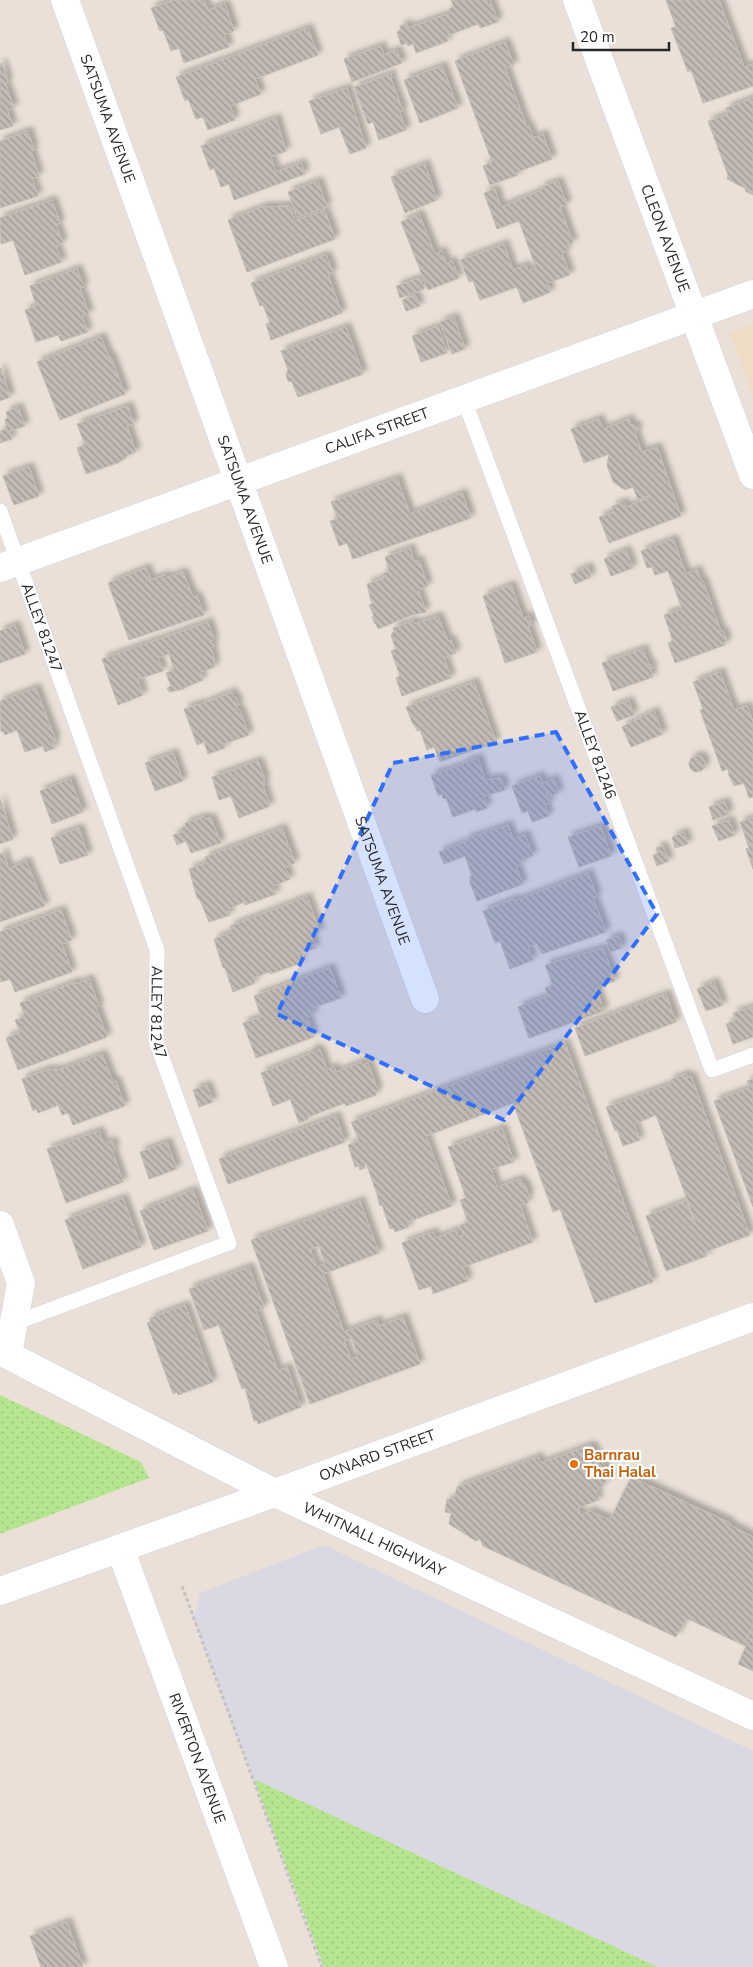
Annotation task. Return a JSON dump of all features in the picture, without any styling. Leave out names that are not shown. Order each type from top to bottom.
[{"type":"street","name":"SATSUMA AVENUE","points":[[65,0],[425,999]]},
{"type":"street","name":"CLEON AVENUE","points":[[577,0],[753,475]]},
{"type":"street","name":"CALIFA STREET","points":[[9,565],[753,294]]},
{"type":"street","points":[[0,1225],[21,1284],[4,1353]]},
{"type":"street","name":"OXNARD STREET","points":[[0,1590],[276,1493],[753,1317]]},
{"type":"street","name":"WHITNALL HIGHWAY","points":[[4,1353],[276,1493],[753,1716]]},
{"type":"street","name":"RIVERTON AVENUE","points":[[120,1548],[274,1967]]},
{"type":"lane","name":"ALLEY 81246","points":[[464,399],[712,1070],[753,1055]]},
{"type":"lane","points":[[0,511],[9,565]]},
{"type":"lane","name":"ALLEY 81247","points":[[9,565],[157,950],[156,1041],[229,1243],[12,1324]]},
{"type":"path","points":[[182,1586],[322,1967]]},
{"type":"highlighted area","points":[[556,732],[657,914],[504,1120],[277,1014],[393,763]]},
{"type":"shaded area","points":[[753,324],[753,396],[730,333]]},
{"type":"shaded area","points":[[324,1545],[753,1751],[753,1967],[658,1967],[254,1779],[194,1618],[200,1593]]},
{"type":"green space","points":[[0,1395],[141,1462],[149,1478],[0,1534]]},
{"type":"green space","points":[[254,1779],[658,1967],[324,1967]]},
{"type":"building","points":[[174,0],[204,0],[208,10],[225,4],[234,31],[224,35],[229,47],[184,63],[179,48],[171,51],[163,30],[160,31],[151,8]]},
{"type":"building","points":[[451,0],[490,0],[498,22],[480,28],[478,24],[446,36],[448,41],[416,53],[413,44],[408,46],[407,43],[401,45],[397,32],[401,30],[400,26],[407,24],[408,28],[451,13],[449,9],[454,7]]},
{"type":"building","points":[[666,0],[719,0],[744,67],[753,64],[753,86],[703,103],[691,70],[688,72],[671,28],[676,27]]},
{"type":"building","points":[[308,28],[318,55],[255,79],[261,94],[230,106],[235,120],[208,130],[203,117],[196,119],[188,99],[185,101],[176,77]]},
{"type":"building","points":[[505,42],[514,65],[505,68],[527,127],[529,126],[533,138],[543,134],[552,159],[517,172],[518,175],[490,185],[483,166],[492,162],[455,61]]},
{"type":"building","points":[[381,46],[384,55],[397,50],[402,63],[352,82],[344,59]]},
{"type":"building","points":[[2,63],[8,82],[5,83],[14,108],[7,110],[13,126],[0,130],[0,64]]},
{"type":"building","points":[[442,66],[458,108],[420,123],[404,80]]},
{"type":"building","points":[[391,74],[391,79],[403,111],[400,112],[406,130],[379,140],[373,122],[368,124],[354,87]]},
{"type":"building","points":[[347,88],[366,148],[350,154],[339,127],[321,134],[309,101]]},
{"type":"building","points":[[753,98],[753,195],[727,179],[728,175],[708,121],[728,114],[726,108]]},
{"type":"building","points":[[276,118],[286,151],[271,157],[276,172],[301,163],[305,174],[234,200],[229,184],[221,187],[214,168],[210,170],[201,146]]},
{"type":"building","points":[[28,131],[34,150],[31,151],[39,176],[32,179],[38,196],[0,208],[0,141]]},
{"type":"building","points":[[425,164],[437,200],[405,213],[391,177]]},
{"type":"building","points":[[318,181],[327,207],[297,217],[288,192]]},
{"type":"building","points":[[558,181],[567,205],[560,207],[573,243],[565,246],[567,251],[562,253],[570,275],[547,283],[551,292],[523,303],[517,287],[480,300],[473,281],[469,282],[460,260],[504,244],[513,270],[526,265],[528,271],[536,268],[519,221],[497,229],[484,193],[495,189],[501,207],[542,190],[541,187]]},
{"type":"building","points":[[52,200],[60,223],[56,225],[63,243],[56,246],[62,262],[25,275],[13,240],[1,244],[0,218]]},
{"type":"building","points":[[290,206],[295,220],[325,211],[335,239],[247,272],[228,220],[263,207]]},
{"type":"building","points":[[419,214],[435,254],[442,251],[446,264],[452,261],[459,278],[428,290],[401,222]]},
{"type":"building","points":[[326,255],[333,273],[328,275],[342,313],[271,340],[266,324],[270,323],[263,305],[260,306],[251,283]]},
{"type":"building","points":[[77,269],[84,287],[80,288],[89,314],[82,316],[88,332],[61,341],[58,335],[36,342],[25,310],[36,306],[30,286]]},
{"type":"building","points":[[420,278],[424,289],[400,298],[396,286]]},
{"type":"building","points":[[415,295],[420,306],[406,311],[402,300]]},
{"type":"building","points":[[454,317],[465,349],[452,354],[440,322]]},
{"type":"building","points":[[438,326],[447,353],[421,362],[412,336]]},
{"type":"building","points":[[346,327],[363,374],[298,397],[292,382],[288,381],[286,375],[288,370],[281,351]]},
{"type":"building","points":[[101,337],[125,394],[60,420],[37,362]]},
{"type":"building","points":[[0,369],[10,397],[0,401]]},
{"type":"building","points":[[128,406],[134,424],[127,426],[136,452],[126,456],[120,462],[86,474],[77,448],[85,445],[77,424]]},
{"type":"building","points":[[18,407],[25,426],[9,431],[12,439],[0,443],[0,431],[7,429],[5,419],[8,418],[6,412]]},
{"type":"building","points":[[599,419],[603,429],[629,419],[631,425],[636,426],[638,429],[635,434],[642,452],[657,447],[681,516],[609,543],[599,517],[614,512],[612,506],[624,502],[626,507],[649,498],[648,496],[638,500],[633,487],[625,490],[613,482],[607,465],[609,454],[584,463],[571,429]]},
{"type":"building","points":[[29,467],[39,496],[14,505],[3,476]]},
{"type":"building","points":[[397,478],[410,514],[462,493],[471,518],[353,559],[347,543],[339,546],[330,521],[338,519],[331,502]]},
{"type":"building","points":[[673,539],[686,574],[697,570],[701,581],[703,581],[721,632],[723,631],[727,641],[724,642],[725,645],[675,663],[668,643],[673,641],[664,615],[682,609],[668,571],[655,575],[652,567],[647,568],[641,551]]},
{"type":"building","points":[[410,548],[414,562],[419,560],[428,586],[418,590],[426,612],[412,615],[378,629],[369,605],[373,603],[367,584],[384,578],[382,574],[389,571],[385,557]]},
{"type":"building","points":[[626,550],[633,568],[611,576],[604,559]]},
{"type":"building","points":[[588,567],[591,577],[575,584],[571,574]]},
{"type":"building","points":[[146,568],[151,580],[165,575],[166,578],[183,572],[193,597],[197,596],[204,615],[129,640],[108,583]]},
{"type":"building","points":[[511,585],[523,618],[529,616],[532,625],[528,626],[537,652],[505,663],[483,596]]},
{"type":"building","points":[[438,616],[448,641],[451,640],[456,653],[444,658],[451,678],[402,696],[396,678],[400,676],[391,651],[398,648],[395,647],[391,635],[394,631],[393,628],[413,621],[415,624]]},
{"type":"building","points":[[208,622],[214,640],[211,641],[214,647],[211,648],[215,667],[200,672],[203,680],[184,689],[169,692],[167,688],[171,686],[166,673],[174,670],[169,654],[158,658],[163,671],[138,679],[143,695],[118,705],[102,659]]},
{"type":"building","points":[[15,625],[25,654],[0,663],[0,631]]},
{"type":"building","points":[[643,649],[649,665],[653,668],[650,669],[653,677],[613,691],[602,663]]},
{"type":"building","points":[[720,672],[734,710],[747,706],[753,722],[753,797],[749,798],[744,783],[734,786],[728,769],[722,771],[700,710],[703,709],[693,682]]},
{"type":"building","points":[[474,682],[496,742],[440,762],[434,747],[427,750],[420,730],[417,731],[413,725],[406,707]]},
{"type":"building","points":[[36,688],[56,741],[52,742],[55,748],[45,752],[43,746],[25,752],[17,730],[5,735],[3,731],[1,732],[0,701]]},
{"type":"building","points":[[232,692],[234,698],[236,697],[239,705],[236,706],[240,710],[249,735],[224,744],[225,748],[208,754],[204,742],[197,745],[184,709]]},
{"type":"building","points":[[629,701],[634,715],[617,721],[611,707]]},
{"type":"building","points":[[654,711],[663,734],[631,747],[622,727]]},
{"type":"building","points":[[173,753],[183,781],[155,791],[145,763]]},
{"type":"building","points":[[697,756],[705,764],[697,772],[689,764]]},
{"type":"building","points":[[478,758],[485,780],[501,778],[505,790],[484,796],[487,808],[476,812],[475,809],[453,817],[446,798],[443,799],[442,794],[438,796],[431,775]]},
{"type":"building","points":[[258,761],[265,779],[263,780],[265,785],[263,786],[270,806],[239,818],[231,796],[219,800],[212,777]]},
{"type":"building","points":[[540,776],[550,803],[545,805],[549,816],[532,822],[528,811],[522,813],[512,786]]},
{"type":"building","points":[[70,779],[83,812],[52,824],[40,791]]},
{"type":"building","points":[[554,779],[559,793],[548,797],[543,783]]},
{"type":"building","points":[[0,799],[13,839],[0,844]]},
{"type":"building","points":[[725,802],[729,814],[713,820],[709,807]]},
{"type":"building","points":[[204,817],[205,819],[211,818],[221,843],[191,853],[186,841],[177,845],[173,835],[183,832],[181,828],[186,827],[185,823]]},
{"type":"building","points":[[753,818],[753,869],[746,849],[749,848],[740,822]]},
{"type":"building","points":[[729,820],[735,835],[719,841],[712,826]]},
{"type":"building","points":[[508,825],[513,839],[525,835],[533,856],[521,860],[523,864],[516,866],[523,884],[477,901],[470,882],[470,877],[472,876],[465,856],[444,864],[439,852],[467,841],[466,839]]},
{"type":"building","points":[[601,826],[611,856],[579,867],[568,837]]},
{"type":"building","points":[[79,828],[88,855],[60,864],[51,838]]},
{"type":"building","points":[[282,828],[295,863],[285,867],[290,879],[273,886],[276,894],[245,905],[244,902],[228,909],[230,915],[209,922],[200,900],[197,898],[189,869],[207,863],[205,857]]},
{"type":"building","points":[[684,832],[688,844],[675,848],[672,837]]},
{"type":"building","points":[[663,846],[669,861],[657,866],[653,855],[658,853],[656,848]]},
{"type":"building","points":[[3,853],[9,869],[26,861],[45,906],[0,922],[0,854]]},
{"type":"building","points":[[588,873],[597,897],[593,898],[606,932],[542,954],[537,946],[538,943],[528,947],[533,960],[510,969],[500,941],[495,943],[483,911]]},
{"type":"building","points":[[307,897],[320,932],[311,935],[316,948],[298,954],[301,963],[253,978],[255,983],[233,992],[214,939],[232,932],[230,926]]},
{"type":"building","points":[[61,910],[72,940],[62,944],[72,972],[15,992],[10,979],[1,982],[0,979],[0,932]]},
{"type":"building","points":[[619,936],[622,948],[610,952],[606,940]]},
{"type":"building","points":[[603,948],[615,981],[596,988],[604,1011],[529,1038],[518,1007],[548,996],[545,988],[553,985],[545,965]]},
{"type":"building","points":[[330,968],[341,998],[312,1008],[314,1014],[307,1017],[314,1037],[256,1058],[243,1023],[261,1017],[254,996]]},
{"type":"building","points":[[89,979],[99,1006],[96,1007],[107,1037],[18,1070],[6,1038],[20,1032],[15,1020],[25,1017],[20,1003],[75,982],[76,984]]},
{"type":"building","points":[[714,982],[723,1005],[706,1011],[697,989]]},
{"type":"building","points":[[666,994],[676,1022],[585,1056],[575,1028]]},
{"type":"building","points":[[753,1007],[753,1037],[733,1044],[726,1024],[736,1020],[733,1013]]},
{"type":"building","points":[[565,1043],[653,1282],[595,1303],[560,1209],[553,1212],[513,1103],[426,1136],[452,1206],[407,1222],[409,1227],[395,1232],[393,1228],[390,1229],[382,1205],[380,1206],[366,1163],[364,1164],[365,1168],[360,1170],[359,1166],[355,1167],[348,1145],[359,1141],[351,1122]]},
{"type":"building","points":[[315,1048],[316,1051],[320,1050],[327,1070],[334,1067],[336,1072],[361,1062],[363,1065],[368,1063],[378,1091],[375,1092],[376,1095],[346,1106],[345,1103],[308,1117],[308,1119],[299,1123],[290,1099],[273,1106],[261,1073],[311,1053],[310,1050]]},
{"type":"building","points":[[102,1054],[113,1082],[116,1081],[125,1106],[73,1125],[68,1113],[62,1115],[58,1105],[38,1113],[36,1109],[33,1111],[22,1079],[49,1069],[49,1071],[56,1069],[56,1071]]},
{"type":"building","points":[[686,1074],[687,1078],[691,1076],[750,1235],[705,1252],[707,1256],[666,1271],[646,1216],[686,1201],[693,1221],[695,1221],[656,1115],[634,1124],[640,1140],[623,1146],[606,1107],[671,1084],[670,1080]]},
{"type":"building","points":[[753,1079],[753,1207],[714,1101],[750,1088],[747,1081]]},
{"type":"building","points":[[207,1085],[213,1102],[199,1107],[193,1090]]},
{"type":"building","points":[[336,1116],[345,1142],[228,1184],[219,1159]]},
{"type":"building","points":[[502,1128],[514,1162],[491,1169],[497,1187],[520,1179],[525,1185],[529,1195],[527,1198],[528,1203],[520,1205],[533,1242],[463,1267],[468,1281],[433,1294],[431,1286],[419,1290],[402,1243],[433,1232],[436,1238],[456,1230],[458,1237],[464,1235],[460,1225],[468,1222],[460,1200],[466,1198],[448,1147]]},
{"type":"building","points":[[99,1131],[104,1144],[112,1141],[115,1149],[112,1150],[123,1182],[66,1203],[47,1149]]},
{"type":"building","points":[[167,1142],[177,1169],[149,1179],[140,1152]]},
{"type":"building","points":[[193,1190],[208,1231],[154,1250],[140,1211]]},
{"type":"building","points":[[123,1198],[141,1247],[83,1269],[65,1220]]},
{"type":"building","points":[[360,1201],[379,1253],[323,1274],[344,1332],[377,1320],[379,1326],[403,1317],[420,1364],[310,1404],[251,1240]],"holes":[[[319,1246],[325,1264],[317,1267],[310,1249]],[[352,1338],[358,1356],[351,1359],[344,1341]]]},
{"type":"building","points":[[249,1267],[264,1308],[256,1311],[278,1371],[287,1367],[301,1407],[258,1424],[257,1420],[254,1421],[245,1388],[242,1389],[219,1325],[204,1330],[189,1289]]},
{"type":"building","points":[[185,1305],[213,1382],[178,1395],[177,1392],[173,1394],[147,1323],[151,1321],[150,1318]]},
{"type":"building","points":[[591,1445],[611,1476],[596,1492],[599,1500],[578,1508],[581,1515],[590,1511],[610,1520],[631,1477],[730,1523],[730,1525],[753,1537],[753,1626],[743,1645],[686,1618],[676,1637],[483,1546],[480,1539],[476,1541],[449,1524],[451,1513],[445,1512],[447,1499],[454,1500],[457,1487],[538,1457],[541,1463]]},
{"type":"building","points":[[753,1626],[753,1671],[738,1664],[746,1646],[743,1645]]},
{"type":"building","points":[[67,1922],[83,1967],[41,1967],[30,1936]]},
{"type":"place","name":"Barnrau Thai Halal","points":[[574,1464]]}]
